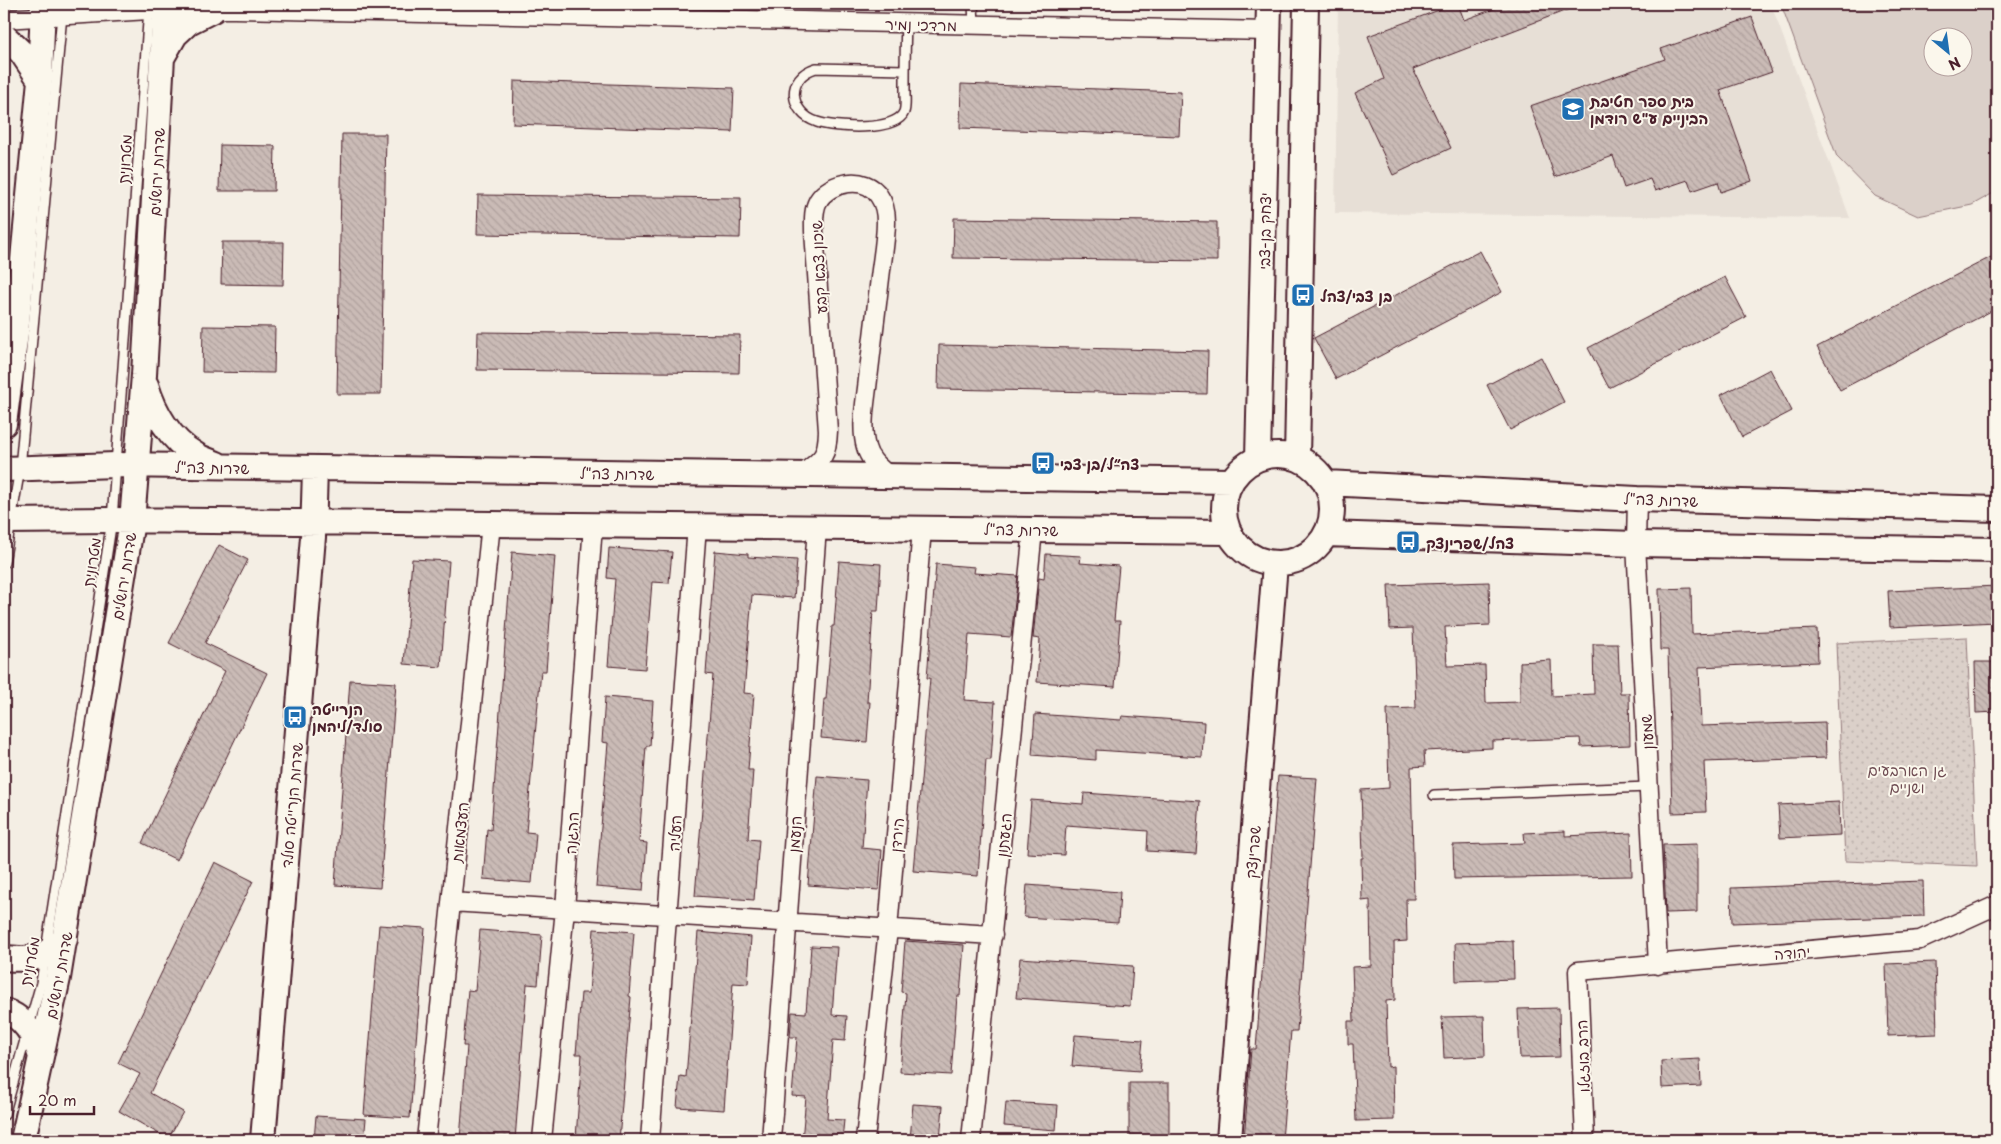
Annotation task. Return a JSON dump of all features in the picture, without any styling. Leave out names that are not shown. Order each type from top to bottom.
[{"type":"street","name":"יצחק בן-צבי","points":[[1258,458],[1269,4]]},
{"type":"street","points":[[1297,458],[1306,4]]},
{"type":"street","name":"מרדכי נמיר","points":[[4,19],[53,10],[157,7],[490,10],[906,24],[1268,30]]},
{"type":"street","name":"שדרות ירושלים","points":[[23,1140],[42,1057],[65,939],[122,520],[126,465],[144,375],[162,58],[157,7]]},
{"type":"street","points":[[162,58],[174,35],[190,22],[226,8]]},
{"type":"street","points":[[4,424],[16,333],[40,80],[53,10]]},
{"type":"street","points":[[4,36],[22,53],[40,80]]},
{"type":"street","name":"שיכון צבא קבע","points":[[801,475],[822,458],[827,448],[828,439],[816,257],[815,210],[818,201],[832,188],[842,184],[854,183],[864,185],[875,191],[885,210],[884,238],[864,435],[866,448],[871,458],[889,476]]},
{"type":"street","points":[[4,356],[16,333]]},
{"type":"street","points":[[144,375],[151,400],[167,428],[195,454],[224,467]]},
{"type":"street","points":[[1284,455],[1297,458],[1318,472],[1326,483],[1332,500],[1332,518],[1326,534],[1317,547],[1305,556],[1290,562],[1275,564],[1260,561],[1247,554],[1236,544],[1228,532],[1223,515],[1224,497],[1238,471],[1258,458],[1284,455]]},
{"type":"street","name":"שדרות צה\"ל","points":[[12,468],[126,465],[1231,481]]},
{"type":"street","name":"שדרות הנרייטה סולד","points":[[264,1140],[314,523],[315,469]]},
{"type":"street","name":"שדרות צה\"ל","points":[[1326,483],[1636,498],[1997,509]]},
{"type":"street","name":"שמעון","points":[[1636,498],[1636,544],[1658,965]]},
{"type":"street","name":"שדרות צה\"ל","points":[[7,521],[122,520],[1228,532]]},
{"type":"street","name":"העצמאות","points":[[426,1140],[491,524]]},
{"type":"street","name":"ההגנה","points":[[542,1140],[565,909],[593,525]]},
{"type":"street","name":"העליה","points":[[650,1140],[697,526]]},
{"type":"street","name":"הנעמן","points":[[771,1140],[817,528]]},
{"type":"street","name":"הירדן","points":[[865,1140],[888,928],[922,528]]},
{"type":"street","name":"הגעתון","points":[[971,1140],[1033,530]]},
{"type":"street","points":[[1326,534],[1636,544],[1997,550]]},
{"type":"street","name":"שפרינצק","points":[[1229,1140],[1275,564]]},
{"type":"street","points":[[451,902],[993,935]]},
{"type":"street","name":"יהודה","points":[[1578,971],[1920,940],[1997,904]]},
{"type":"street","points":[[4,958],[28,960],[46,954],[65,939]]},
{"type":"street","name":"הרב בוזגלו","points":[[1578,971],[1585,1140]]},
{"type":"street","points":[[4,1011],[10,1012],[27,1026],[37,1042],[42,1057]]},
{"type":"lane","points":[[973,4],[974,25]]},
{"type":"lane","name":"מטרונית","points":[[126,465],[157,7]]},
{"type":"lane","points":[[4,563],[53,10]]},
{"type":"lane","points":[[905,70],[816,68],[806,71],[798,78],[793,89],[796,103],[802,112],[816,122],[858,127],[890,124],[899,118],[904,111],[905,70],[906,24]]},
{"type":"lane","name":"מטרונית","points":[[4,1116],[27,1026],[41,983],[122,520]]},
{"type":"lane","points":[[1434,795],[1648,787]]},
{"type":"shaded area","name":"בית ספר חטיבת הביניים ע\"ש רודמן","points":[[1338,4],[1771,4],[1850,218],[1335,213]]},
{"type":"green space","points":[[1781,4],[1997,4],[1997,191],[1972,205],[1918,216],[1875,196],[1837,157]]},
{"type":"green space","name":"גן הארבעים ושניים","points":[[1967,637],[1977,866],[1845,861],[1836,643]]},
{"type":"building","points":[[1437,4],[1458,4],[1464,20],[1507,4],[1580,5],[1413,69],[1451,148],[1393,175],[1355,93],[1384,79],[1368,36],[1439,10]]},
{"type":"building","points":[[1752,17],[1772,72],[1720,90],[1752,181],[1721,192],[1718,182],[1692,191],[1688,180],[1655,191],[1650,179],[1624,188],[1613,156],[1555,177],[1530,106],[1665,59],[1661,49]]},
{"type":"building","points":[[514,81],[734,88],[732,132],[513,124]]},
{"type":"building","points":[[961,84],[1181,92],[1179,136],[960,128]]},
{"type":"building","points":[[342,134],[386,134],[381,394],[337,394]]},
{"type":"building","points":[[220,145],[275,146],[274,191],[219,191]]},
{"type":"building","points":[[478,195],[741,198],[740,238],[477,234]]},
{"type":"building","points":[[954,218],[1217,222],[1217,261],[953,258]]},
{"type":"building","points":[[222,242],[284,242],[283,285],[221,284]]},
{"type":"building","points":[[1480,251],[1502,292],[1336,379],[1314,338]]},
{"type":"building","points":[[1991,257],[1997,268],[1997,308],[1840,390],[1817,347]]},
{"type":"building","points":[[1725,277],[1746,317],[1609,388],[1588,348]]},
{"type":"building","points":[[203,326],[275,327],[274,373],[202,372]]},
{"type":"building","points":[[478,332],[740,335],[739,373],[477,370]]},
{"type":"building","points":[[939,345],[1208,351],[1207,394],[938,389]]},
{"type":"building","points":[[1541,357],[1564,402],[1510,430],[1487,385]]},
{"type":"building","points":[[1770,369],[1792,411],[1742,437],[1721,395]]},
{"type":"building","points":[[219,545],[248,560],[205,643],[267,673],[177,860],[142,843],[225,671],[169,643]]},
{"type":"building","points":[[609,548],[672,552],[669,583],[652,582],[645,669],[608,666],[615,579],[607,578]]},
{"type":"building","points":[[715,551],[748,554],[748,557],[797,560],[794,598],[752,595],[744,693],[754,694],[748,770],[753,770],[748,839],[759,840],[754,900],[695,896],[713,675],[706,674]]},
{"type":"building","points":[[512,552],[555,556],[546,671],[541,671],[526,832],[536,833],[532,883],[483,879],[487,829],[491,830]]},
{"type":"building","points":[[1046,554],[1081,556],[1080,563],[1119,566],[1114,621],[1120,621],[1115,687],[1037,682],[1040,639],[1033,638],[1039,578],[1044,579]]},
{"type":"building","points":[[412,559],[449,561],[441,667],[404,664]]},
{"type":"building","points":[[839,561],[881,564],[878,611],[873,611],[867,702],[870,702],[867,742],[821,738],[832,626],[834,626]]},
{"type":"building","points":[[936,564],[975,567],[974,573],[1018,576],[1011,637],[969,634],[964,700],[995,702],[991,760],[986,760],[978,876],[913,871],[930,678],[927,678]]},
{"type":"building","points":[[1489,582],[1490,625],[1445,627],[1447,666],[1485,665],[1486,703],[1520,702],[1520,662],[1551,660],[1552,696],[1594,694],[1593,644],[1618,644],[1620,693],[1629,693],[1630,745],[1581,747],[1580,738],[1492,741],[1492,748],[1424,751],[1425,766],[1411,767],[1414,899],[1406,899],[1407,941],[1394,942],[1395,1000],[1386,1001],[1388,1067],[1393,1066],[1394,1120],[1356,1121],[1353,1044],[1348,1044],[1348,1021],[1354,1021],[1352,967],[1371,966],[1370,900],[1362,901],[1361,790],[1389,788],[1387,709],[1416,708],[1413,628],[1390,629],[1388,585]]},
{"type":"building","points":[[1997,586],[1997,622],[1890,627],[1888,591]]},
{"type":"building","points":[[1691,588],[1692,634],[1817,629],[1818,662],[1699,667],[1701,726],[1825,722],[1826,758],[1704,762],[1706,812],[1672,813],[1668,650],[1660,650],[1659,589]]},
{"type":"building","points":[[1975,662],[1997,662],[1997,712],[1976,713]]},
{"type":"building","points":[[350,680],[396,683],[380,888],[335,885]]},
{"type":"building","points":[[605,697],[653,701],[650,746],[646,746],[639,842],[647,843],[643,891],[596,887],[608,743],[602,742]]},
{"type":"building","points":[[1035,714],[1121,720],[1122,716],[1204,722],[1202,757],[1096,750],[1096,760],[1032,755]]},
{"type":"building","points":[[817,776],[867,780],[862,848],[882,850],[879,890],[808,885]]},
{"type":"building","points":[[1278,776],[1317,778],[1297,1031],[1291,1031],[1282,1140],[1244,1140],[1251,1049],[1256,1049]]},
{"type":"building","points":[[1084,793],[1200,801],[1196,854],[1147,851],[1148,831],[1066,825],[1064,855],[1027,853],[1031,800],[1083,804]]},
{"type":"building","points":[[1839,802],[1840,835],[1780,838],[1778,805]]},
{"type":"building","points":[[1565,831],[1565,836],[1631,833],[1632,876],[1454,879],[1453,845],[1525,843],[1524,833]]},
{"type":"building","points":[[1697,844],[1697,912],[1666,913],[1663,845]]},
{"type":"building","points":[[215,862],[253,881],[150,1093],[183,1112],[168,1139],[119,1111],[140,1074],[118,1063]]},
{"type":"building","points":[[1923,881],[1924,916],[1732,923],[1731,888]]},
{"type":"building","points":[[1027,885],[1120,892],[1118,923],[1024,917]]},
{"type":"building","points":[[379,925],[425,928],[410,1118],[364,1115]]},
{"type":"building","points":[[594,929],[634,932],[629,996],[631,997],[619,1140],[576,1138],[582,1054],[576,1054],[581,993],[589,993]]},
{"type":"building","points":[[480,930],[542,935],[538,985],[527,984],[515,1140],[460,1140],[467,1046],[463,1046],[468,990],[475,991]]},
{"type":"building","points":[[698,932],[751,937],[748,984],[733,983],[724,1110],[677,1107],[680,1076],[686,1077]]},
{"type":"building","points":[[905,941],[964,945],[960,996],[957,996],[951,1075],[900,1072],[906,993],[901,992]]},
{"type":"building","points":[[1513,941],[1514,979],[1456,981],[1455,943]]},
{"type":"building","points":[[811,946],[837,947],[832,1015],[847,1016],[845,1041],[833,1040],[827,1119],[844,1120],[842,1140],[802,1140],[806,1097],[792,1096],[797,1037],[790,1037],[792,1012],[806,1013]]},
{"type":"building","points":[[1020,958],[1133,966],[1130,1006],[1016,998]]},
{"type":"building","points":[[1935,962],[1937,1034],[1888,1036],[1886,964]]},
{"type":"building","points":[[1559,1008],[1560,1057],[1520,1058],[1518,1009]]},
{"type":"building","points":[[1484,1016],[1485,1056],[1444,1058],[1442,1017]]},
{"type":"building","points":[[1075,1035],[1143,1040],[1140,1071],[1072,1066]]},
{"type":"building","points":[[1700,1059],[1701,1086],[1662,1088],[1661,1061]]},
{"type":"building","points":[[1129,1083],[1169,1083],[1169,1140],[1129,1140]]},
{"type":"building","points":[[1006,1102],[1058,1105],[1056,1130],[1004,1126]]},
{"type":"building","points":[[913,1104],[943,1106],[940,1140],[910,1140]]},
{"type":"building","points":[[316,1116],[366,1119],[364,1140],[314,1140]]},
{"type":"place","name":"בית ספר חטיבת הביניים ע\"ש רודמן","points":[[1573,109]]},
{"type":"place","name":"בן צבי/צהל","points":[[1303,295]]},
{"type":"place","name":"צה״ל/בן צבי","points":[[1043,463]]},
{"type":"place","name":"צהל/שפרינצק","points":[[1408,542]]},
{"type":"place","name":"הנרייטה סולד/ליהמן","points":[[295,717]]}]
